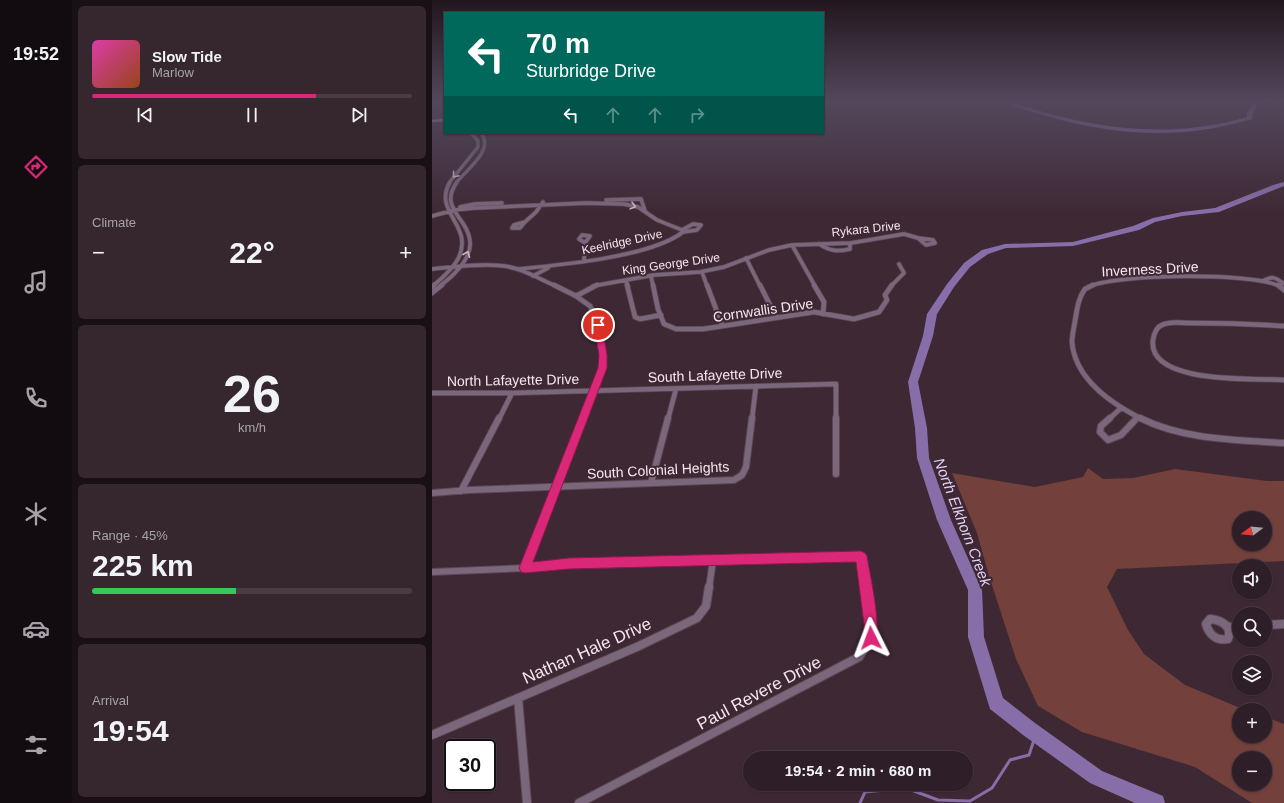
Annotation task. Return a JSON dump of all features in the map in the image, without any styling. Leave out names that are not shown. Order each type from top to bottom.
[{"type":"street","points":[[432,287],[446,275],[461,253],[463,244],[461,236],[446,212],[442,198],[443,191],[478,147],[478,141],[476,138]]},
{"type":"street","points":[[432,293],[453,276],[461,266],[470,247],[470,236],[454,210],[451,194],[455,185],[482,153],[486,145],[485,138]]},
{"type":"street","name":"Keelridge Drive","points":[[432,216],[454,210],[500,205],[641,199],[645,211]]},
{"type":"street","name":"Keelridge Drive","points":[[517,269],[555,265],[654,248],[681,236],[682,231],[657,220],[635,206],[624,204],[579,202]]},
{"type":"street","points":[[524,222],[536,212],[543,203]]},
{"type":"street","name":"Rykara Drive","points":[[792,245],[850,243],[904,234],[918,238]]},
{"type":"street","points":[[584,260],[585,243]]},
{"type":"street","points":[[818,243],[830,252],[850,249],[850,243]]},
{"type":"street","points":[[792,245],[824,302],[823,314]]},
{"type":"street","name":"King George Drive","points":[[576,296],[594,286],[652,276],[702,272],[724,267],[777,247],[792,245]]},
{"type":"street","points":[[746,258],[776,317]]},
{"type":"street","name":"Cornwallis Drive","points":[[660,315],[664,324],[676,329],[703,329],[814,312],[854,319],[879,312],[887,300],[885,295],[888,289],[904,273],[899,264]]},
{"type":"street","points":[[432,269],[453,266],[486,265],[504,266],[517,269],[576,296],[590,306],[597,319],[603,355],[603,368],[525,568]]},
{"type":"street","points":[[533,276],[555,265]]},
{"type":"street","points":[[702,272],[722,326]]},
{"type":"street","points":[[626,280],[633,315],[640,319],[660,315],[652,282],[652,276]]},
{"type":"street","name":"Inverness Drive","points":[[1282,288],[1263,281],[1242,278],[1191,276],[1106,280],[1096,283],[1083,291],[1079,300],[1072,335],[1075,356],[1086,377],[1098,390],[1121,408],[1138,417],[1180,433],[1208,438],[1284,443]]},
{"type":"street","points":[[1284,326],[1204,322],[1173,323],[1158,327],[1155,330],[1152,343],[1153,351],[1160,359],[1180,371],[1195,375],[1284,380]]},
{"type":"street","name":"South Lafayette Drive","points":[[595,391],[836,384],[836,474]]},
{"type":"street","name":"South Colonial Heights","points":[[432,493],[734,480],[742,475],[746,468],[756,386]]},
{"type":"street","points":[[650,483],[676,389]]},
{"type":"street","name":"North Lafayette Drive","points":[[432,393],[595,391]]},
{"type":"street","points":[[461,491],[512,393]]},
{"type":"street","points":[[1121,408],[1101,426],[1100,432],[1108,440],[1120,438],[1138,417]]},
{"type":"street","name":"Paul Revere Drive","points":[[579,803],[859,657],[871,638],[871,624],[861,556],[713,560]]},
{"type":"street","points":[[432,572],[525,568],[569,564],[713,560]]},
{"type":"street","name":"Nathan Hale Drive","points":[[432,735],[639,646],[697,618],[706,606],[713,560]]},
{"type":"street","points":[[1272,625],[1284,624]]},
{"type":"street","points":[[1228,627],[1232,627]]},
{"type":"street","points":[[518,698],[527,803]]},
{"type":"shaded area","points":[[1088,468],[1103,479],[1133,478],[1175,469],[1267,481],[1284,481],[1284,561],[1272,562],[1272,559],[1232,559],[1232,563],[1117,569],[1107,587],[1128,630],[1144,654],[1185,685],[1232,705],[1232,743],[1272,743],[1272,720],[1284,724],[1284,803],[1252,803],[1233,791],[1272,791],[1272,751],[1232,751],[1232,790],[1195,767],[1082,732],[1038,706],[1016,659],[989,576],[977,533],[952,473],[1035,487],[1083,477]]},
{"type":"waterway","name":"North Elkhorn Creek","points":[[1156,803],[1096,777],[1029,729],[996,703],[976,637],[975,590],[944,520],[923,458],[921,428],[913,382],[928,336],[932,314],[950,286],[967,265],[985,252],[1005,246],[1073,244],[1136,228],[1153,220],[1182,214],[1216,210],[1275,186],[1284,184]]},
{"type":"waterway","points":[[860,803],[865,792],[906,788],[938,800],[970,801],[992,788],[1010,760],[1029,755],[1036,734]]},
{"type":"route","points":[[598,325],[603,355],[603,368],[525,568],[569,564],[861,556],[871,624],[871,638]]}]
